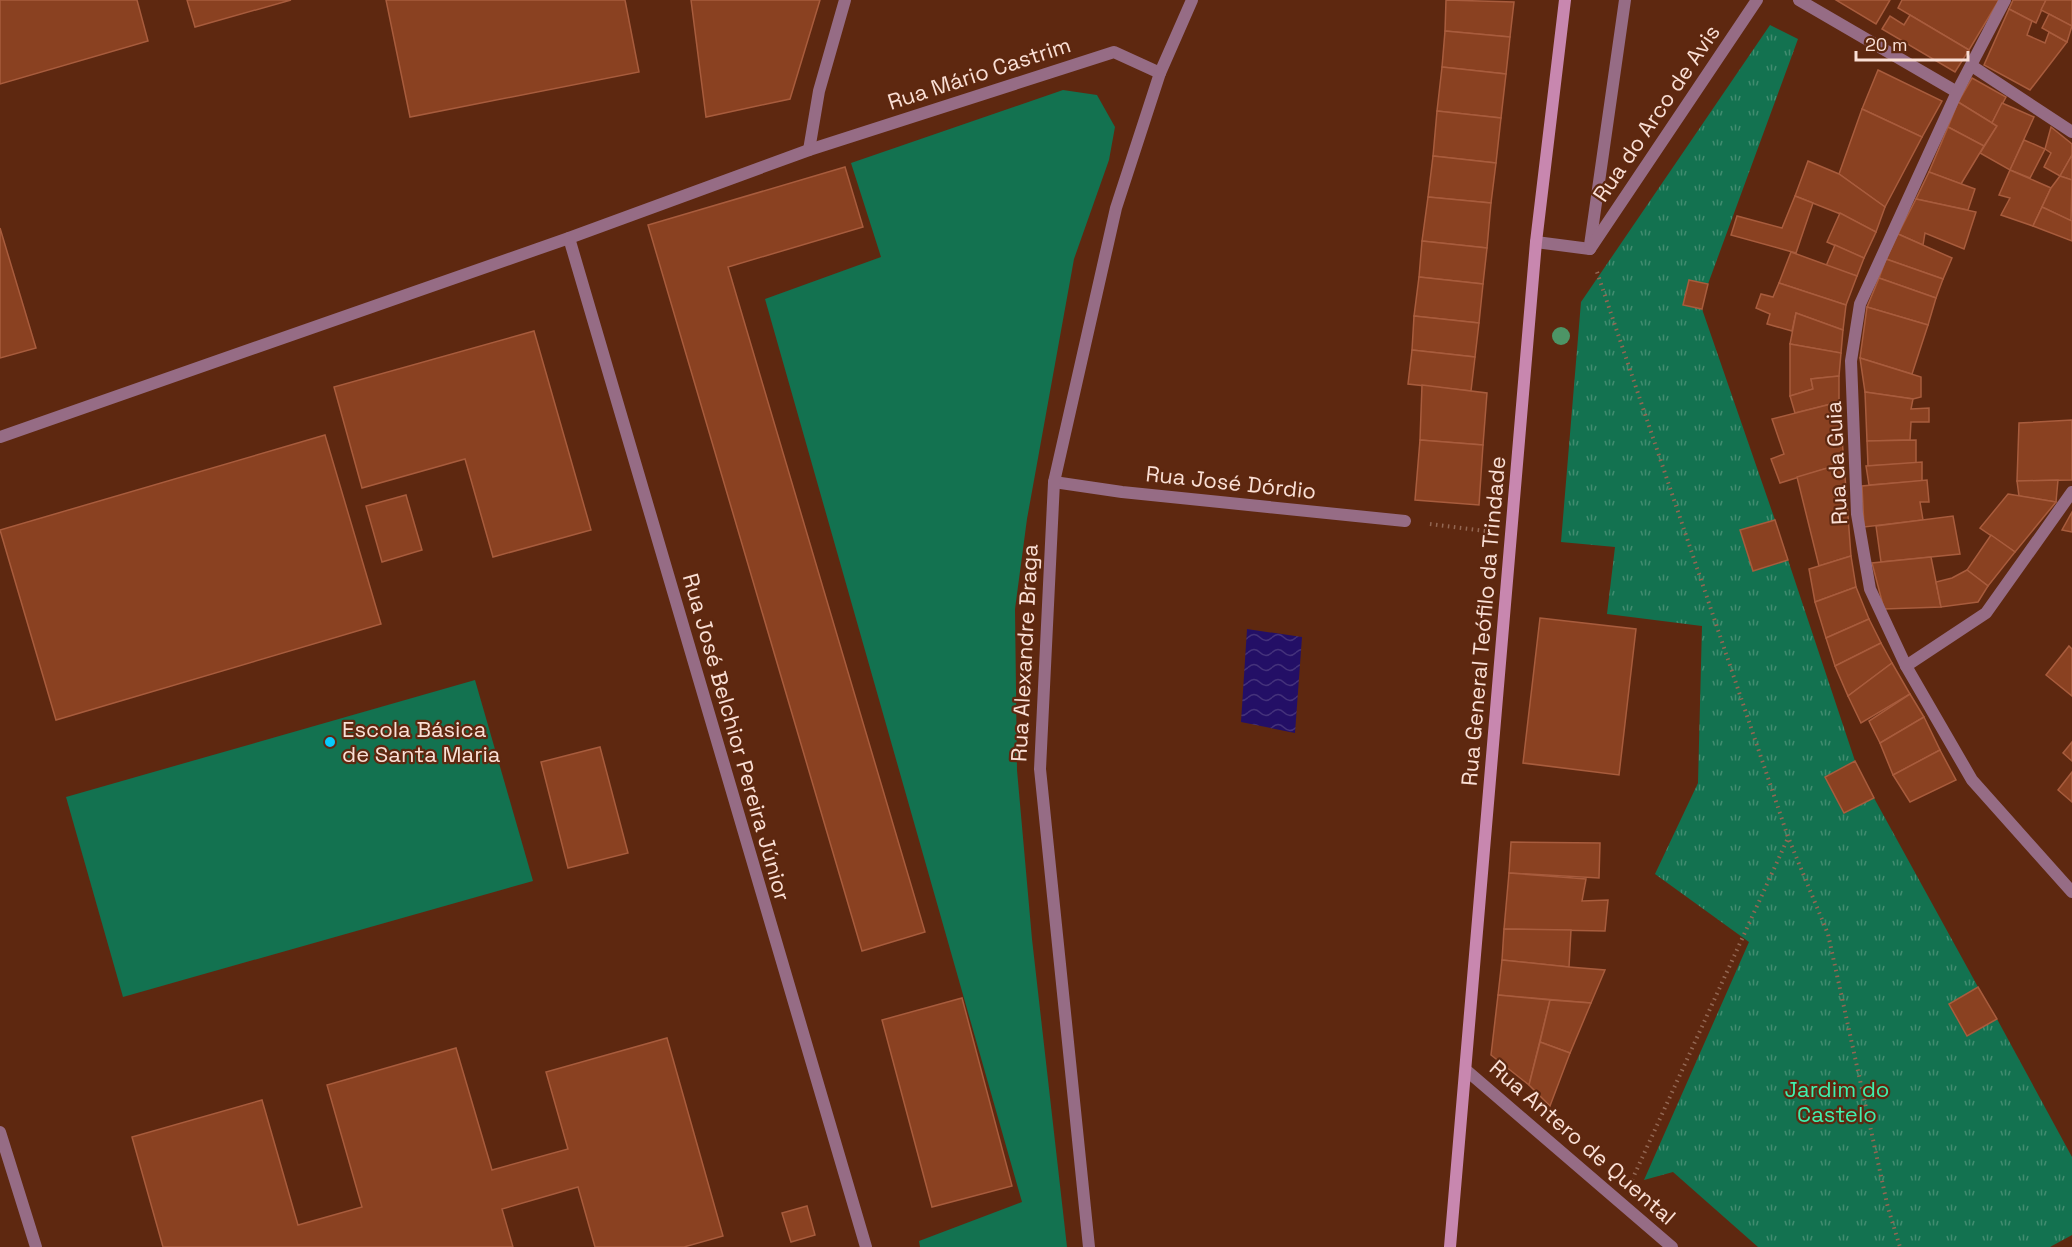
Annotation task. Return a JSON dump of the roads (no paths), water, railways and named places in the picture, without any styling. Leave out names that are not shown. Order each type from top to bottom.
[{"type":"main road","name":"Rua General Teófilo da Trindade","points":[[1450,1247],[1536,242],[1565,0]]},
{"type":"street","points":[[809,150],[819,91],[845,0]]},
{"type":"street","name":"Rua Alexandre Braga","points":[[1089,1247],[1040,769],[1054,482],[1116,208],[1160,73],[1192,0]]},
{"type":"street","points":[[1536,242],[1590,249],[1625,0]]},
{"type":"street","name":"Rua do Arco de Avis","points":[[1590,249],[1757,0]]},
{"type":"street","points":[[1799,0],[1957,92]]},
{"type":"street","name":"Rua da Guia","points":[[2005,0],[1957,92],[1860,304],[1851,361],[1857,514],[1870,589],[1906,666],[1972,780],[2072,892]]},
{"type":"street","name":"Rua Mário Castrim","points":[[0,437],[569,238],[809,150],[1114,52],[1160,73]]},
{"type":"street","points":[[1972,66],[2072,132]]},
{"type":"street","name":"Rua José Belchior Pereira Júnior","points":[[569,238],[866,1247]]},
{"type":"street","name":"Rua José Dórdio","points":[[1054,482],[1122,492],[1405,521]]},
{"type":"street","points":[[1906,666],[1986,613],[2072,492]]},
{"type":"street","name":"Rua Antero de Quental","points":[[1466,1070],[1672,1247]]},
{"type":"street","points":[[0,1132],[36,1247]]},
{"type":"water","points":[[1247,629],[1302,637],[1295,733],[1241,722]]},
{"type":"place","name":"Escola Básica de Santa Maria","points":[[330,742]]},
{"type":"park label","name":"Jardim do Castelo","points":[[1837,1102]]}]
